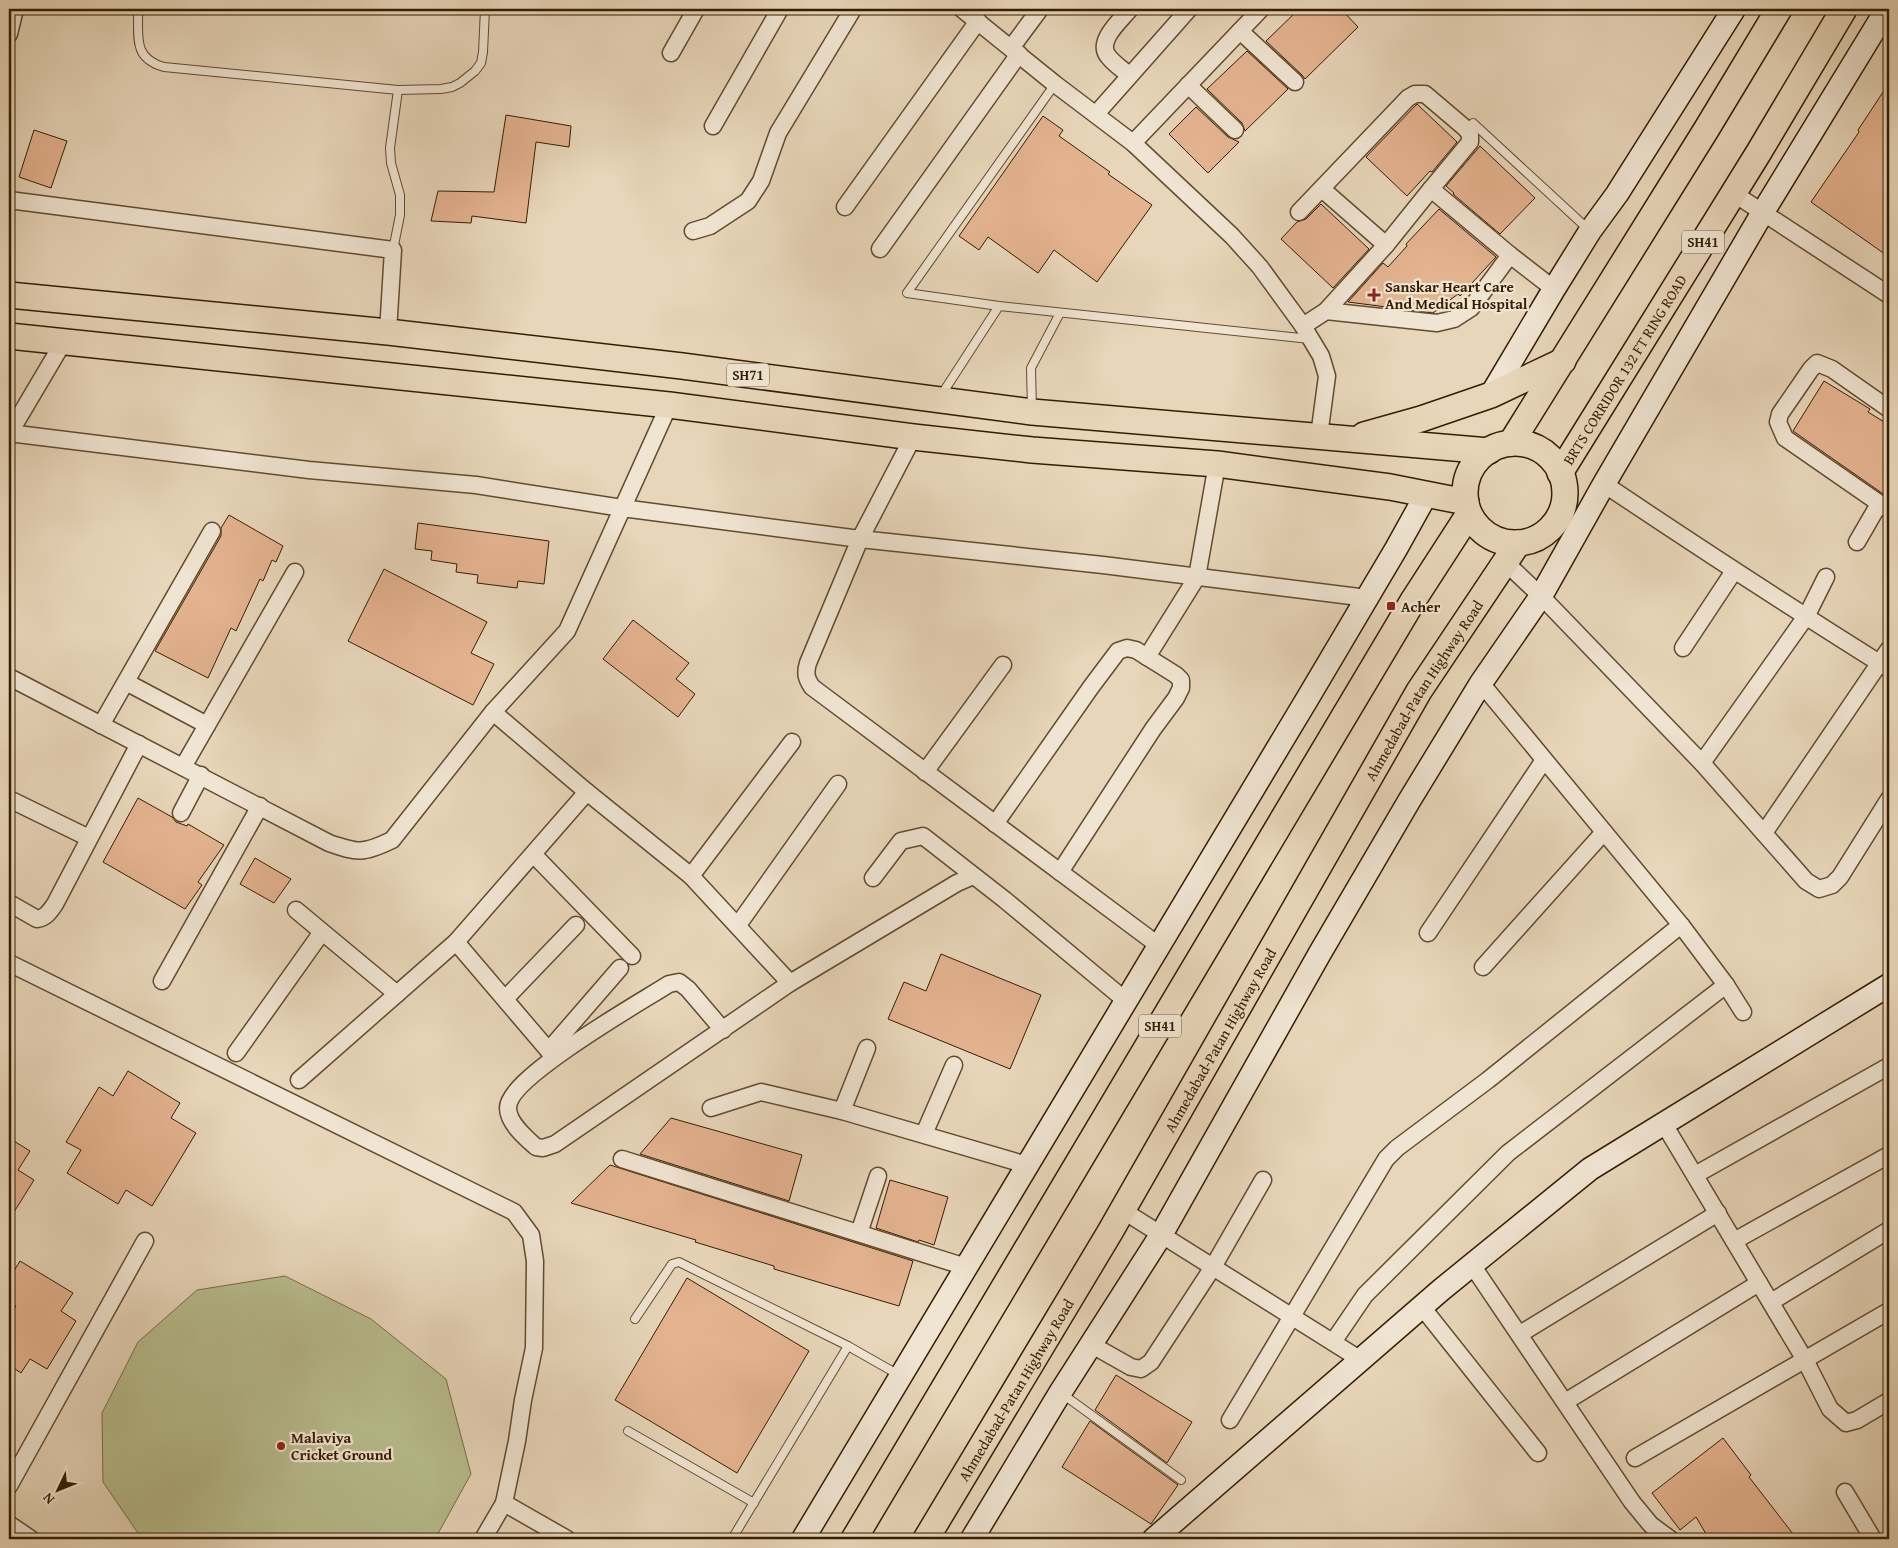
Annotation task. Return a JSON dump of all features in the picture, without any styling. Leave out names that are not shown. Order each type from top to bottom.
[{"type":"main road","name":"SH41","points":[[854,1539],[1467,508],[1464,490],[1472,468],[1479,458],[1500,447],[1563,361],[1779,9]]},
{"type":"main road","name":"BRTS CORRIDOR 132 FT RING ROAD","points":[[1560,473],[1844,9]]},
{"type":"main road","name":"SH71","points":[[9,295],[388,332],[682,366],[1032,412],[1350,439],[1500,447]]},
{"type":"main road","points":[[9,336],[670,405],[913,437],[1032,450],[1216,464],[1390,487],[1426,494],[1467,508],[1475,524],[1484,533],[1506,543],[1512,553],[1550,529],[1558,519],[1565,496],[1560,473],[1554,462],[1535,448],[1523,444],[1500,447]]},
{"type":"main road","points":[[1350,439],[1420,419],[1491,395],[1563,361]]},
{"type":"main road","points":[[1032,412],[1032,450]]},
{"type":"main road","name":"Ahmedabad-Patan Highway Road","points":[[926,1539],[1122,1210],[1418,691],[1512,553]]},
{"type":"street","points":[[9,34],[15,9]]},
{"type":"street","points":[[671,53],[696,9]]},
{"type":"street","points":[[713,126],[780,9]]},
{"type":"street","points":[[693,231],[710,226],[748,201],[761,181],[778,133],[853,9]]},
{"type":"street","points":[[962,9],[1055,84],[1133,143],[1237,242],[1260,267],[1321,356],[1327,376],[1320,436]]},
{"type":"street","points":[[880,248],[1015,51],[1040,9]]},
{"type":"street","points":[[1129,75],[1107,55],[1104,46],[1107,37],[1130,9]]},
{"type":"street","points":[[1096,114],[1189,9]]},
{"type":"street","points":[[1133,143],[1261,9]]},
{"type":"street","points":[[1491,395],[1590,231],[1617,194],[1734,9]]},
{"type":"street","points":[[972,1539],[1060,1393],[1161,1235],[1325,945],[1481,683],[1541,596],[1604,484],[1763,212],[1887,9]]},
{"type":"street","points":[[845,207],[978,21]]},
{"type":"street","points":[[1240,31],[1295,82]]},
{"type":"street","points":[[1188,85],[1235,130]]},
{"type":"street","points":[[1299,212],[1408,98],[1415,94],[1425,94],[1470,134],[1470,142],[1386,244],[1306,332]]},
{"type":"street","points":[[1322,189],[1386,244]]},
{"type":"street","points":[[1431,189],[1510,256],[1554,289]]},
{"type":"street","points":[[1733,193],[1889,294]]},
{"type":"street","points":[[9,200],[393,250],[388,332]]},
{"type":"street","points":[[1326,311],[1437,323],[1454,319],[1471,308],[1510,256]]},
{"type":"street","points":[[64,341],[9,434],[309,470],[476,485],[622,508],[860,539],[1367,598]]},
{"type":"street","points":[[1857,542],[1884,507],[1785,438],[1778,422],[1780,414],[1810,369],[1817,363],[1832,369],[1889,409]]},
{"type":"street","points":[[9,677],[330,843],[354,852],[374,849],[392,840],[493,712],[568,631],[670,405]]},
{"type":"street","points":[[913,437],[860,539],[808,663],[805,672],[806,679],[812,687],[924,772],[1158,945]]},
{"type":"street","points":[[1147,657],[1198,577],[1216,464]]},
{"type":"street","points":[[1604,484],[1734,571],[1807,615],[1885,666]]},
{"type":"street","points":[[803,1539],[1367,598],[1426,494]]},
{"type":"street","points":[[101,725],[212,531]]},
{"type":"street","points":[[1512,553],[1541,596],[1702,763],[1806,881],[1819,888],[1832,885],[1840,877],[1889,799]]},
{"type":"street","points":[[1683,648],[1734,571]]},
{"type":"street","points":[[183,767],[295,572]]},
{"type":"street","points":[[1702,763],[1807,615],[1826,577]]},
{"type":"street","points":[[995,824],[1091,686],[1118,652],[1127,648],[1136,650],[1176,675],[1181,680],[1181,688],[1060,872]]},
{"type":"street","points":[[1764,833],[1885,666],[1889,649]]},
{"type":"street","points":[[924,772],[1003,665]]},
{"type":"street","points":[[126,682],[207,725]]},
{"type":"street","points":[[1481,683],[1681,925],[1744,1012]]},
{"type":"street","points":[[493,712],[587,792],[691,876],[790,982]]},
{"type":"street","points":[[691,876],[792,742]]},
{"type":"street","points":[[9,903],[37,919],[42,919],[55,904],[139,744]]},
{"type":"street","points":[[1428,933],[1544,760]]},
{"type":"street","points":[[181,813],[201,775]]},
{"type":"street","points":[[738,925],[838,784]]},
{"type":"street","points":[[300,1080],[456,942],[587,792]]},
{"type":"street","points":[[9,799],[89,838]]},
{"type":"street","points":[[162,981],[260,806]]},
{"type":"street","points":[[1483,968],[1604,832]]},
{"type":"street","points":[[873,878],[901,842],[923,836],[1005,900],[1125,1000]]},
{"type":"street","points":[[534,854],[632,956]]},
{"type":"street","points":[[620,968],[552,1054],[511,1097],[508,1108],[513,1121],[536,1147],[543,1148],[555,1144],[790,982],[957,883],[973,876]]},
{"type":"street","points":[[296,910],[397,994]]},
{"type":"street","points":[[505,999],[576,925]]},
{"type":"street","points":[[1230,1420],[1386,1159],[1496,1074],[1681,925]]},
{"type":"street","points":[[236,1053],[322,932]]},
{"type":"street","points":[[456,942],[552,1054]]},
{"type":"street","points":[[9,963],[514,1212],[531,1235],[535,1261],[534,1348],[504,1503],[483,1539]]},
{"type":"street","points":[[552,1054],[668,984],[679,982],[688,989],[723,1030]]},
{"type":"street","points":[[1333,1342],[1365,1295],[1508,1154],[1726,985]]},
{"type":"street","points":[[1154,1539],[1422,1307],[1590,1169],[1889,985]]},
{"type":"street","points":[[842,1111],[868,1048]]},
{"type":"street","points":[[924,1134],[954,1065]]},
{"type":"street","points":[[1695,1175],[1889,1066]]},
{"type":"street","points":[[711,1108],[760,1092],[842,1111],[1026,1165]]},
{"type":"street","points":[[1664,1124],[1805,1360],[1830,1409],[1839,1419],[1846,1423],[1857,1420],[1889,1400]]},
{"type":"street","points":[[1734,1241],[1889,1155]]},
{"type":"street","points":[[622,1159],[966,1266]]},
{"type":"street","points":[[859,1233],[878,1176]]},
{"type":"street","points":[[1092,1344],[1131,1367],[1141,1370],[1151,1362],[1213,1267],[1263,1180]]},
{"type":"street","points":[[1122,1210],[1361,1360]]},
{"type":"street","points":[[1520,1334],[1718,1213]]},
{"type":"street","points":[[1771,1302],[1889,1230]]},
{"type":"street","points":[[9,1486],[145,1241]]},
{"type":"street","points":[[1472,1265],[1632,1502],[1651,1525],[1670,1539]]},
{"type":"street","points":[[1565,1402],[1759,1283]]},
{"type":"street","points":[[1422,1307],[1538,1453]]},
{"type":"street","points":[[1635,1458],[1889,1311]]},
{"type":"street","points":[[1844,1492],[1873,1539]]},
{"type":"street","points":[[504,1503],[568,1539]]},
{"type":"street","points":[[9,1524],[31,1539]]},
{"type":"lane","points":[[138,9],[140,48],[145,58],[152,63],[164,67],[398,90],[452,87],[475,71],[481,62],[483,52],[486,9]]},
{"type":"lane","points":[[1055,84],[907,293],[999,306],[1060,312],[1306,332]]},
{"type":"lane","points":[[393,250],[400,215],[400,195],[391,163],[390,148],[398,90]]},
{"type":"lane","points":[[1474,123],[1590,231]]},
{"type":"lane","points":[[938,399],[999,306]]},
{"type":"lane","points":[[1032,412],[1031,368],[1060,312]]},
{"type":"lane","points":[[635,1318],[672,1264],[679,1262],[848,1346],[900,1376]]},
{"type":"lane","points":[[732,1539],[848,1346]]},
{"type":"lane","points":[[1060,1393],[1181,1480]]},
{"type":"lane","points":[[628,1431],[754,1503]]},
{"type":"green space","points":[[285,1276],[371,1319],[446,1379],[471,1474],[435,1539],[142,1539],[103,1482],[102,1413],[138,1342],[197,1290]]},
{"type":"building","points":[[1299,9],[1341,9],[1358,27],[1305,79],[1266,41]]},
{"type":"building","points":[[1247,51],[1288,89],[1245,131],[1242,123],[1207,89]]},
{"type":"building","points":[[1889,83],[1889,257],[1811,202],[1859,132],[1858,130]]},
{"type":"building","points":[[1417,104],[1457,142],[1432,172],[1430,171],[1407,196],[1366,157]]},
{"type":"building","points":[[1196,107],[1228,137],[1239,142],[1208,173],[1169,134]]},
{"type":"building","points":[[506,115],[571,126],[569,147],[536,142],[526,223],[472,216],[471,223],[431,221],[438,191],[494,192]]},
{"type":"building","points":[[1043,116],[1063,130],[1059,136],[1152,205],[1097,282],[1054,250],[1038,273],[988,237],[979,250],[959,236]]},
{"type":"building","points":[[34,130],[67,141],[51,188],[19,177]]},
{"type":"building","points":[[1480,146],[1535,198],[1500,234],[1446,186]]},
{"type":"building","points":[[1321,204],[1369,249],[1333,288],[1281,239],[1297,222],[1306,219]]},
{"type":"building","points":[[1439,209],[1496,257],[1460,296],[1458,294],[1433,313],[1348,302],[1383,263],[1388,267],[1407,246],[1406,244]]},
{"type":"building","points":[[1824,381],[1870,409],[1868,412],[1889,425],[1889,498],[1793,431]]},
{"type":"building","points":[[229,515],[283,546],[276,562],[272,560],[263,581],[260,579],[236,631],[231,628],[208,678],[155,651],[221,536],[221,528]]},
{"type":"building","points":[[418,523],[549,541],[544,584],[518,581],[517,588],[477,583],[478,575],[456,572],[457,564],[431,560],[432,551],[415,549]]},
{"type":"building","points":[[384,569],[487,622],[471,653],[494,664],[473,705],[348,641]]},
{"type":"building","points":[[633,620],[689,663],[676,679],[695,694],[678,717],[603,659]]},
{"type":"building","points":[[138,798],[172,817],[176,822],[187,826],[188,824],[224,845],[198,882],[202,885],[185,909],[103,862]]},
{"type":"building","points":[[255,858],[291,879],[274,903],[240,884]]},
{"type":"building","points":[[941,954],[1041,995],[1010,1069],[888,1019],[904,982],[926,991]]},
{"type":"building","points":[[128,1071],[180,1103],[171,1118],[196,1133],[152,1206],[126,1190],[118,1204],[67,1173],[81,1150],[66,1142],[99,1087],[113,1096]]},
{"type":"building","points":[[671,1118],[802,1155],[789,1201],[640,1154]]},
{"type":"building","points":[[9,1138],[30,1151],[18,1170],[34,1180],[9,1220]]},
{"type":"building","points":[[610,1165],[913,1261],[899,1306],[774,1269],[774,1266],[695,1242],[696,1240],[571,1203]]},
{"type":"building","points":[[890,1180],[948,1197],[934,1245],[919,1240],[918,1242],[876,1228]]},
{"type":"building","points":[[20,1261],[73,1293],[61,1311],[76,1321],[47,1369],[30,1359],[21,1373],[9,1365],[9,1318],[16,1306],[9,1302],[9,1279]]},
{"type":"building","points":[[687,1278],[809,1351],[737,1473],[615,1400]]},
{"type":"building","points":[[1116,1375],[1192,1422],[1167,1463],[1095,1410]]},
{"type":"building","points":[[1090,1421],[1178,1485],[1151,1524],[1062,1467]]},
{"type":"building","points":[[1723,1438],[1751,1475],[1749,1477],[1797,1539],[1709,1539],[1696,1517],[1680,1530],[1652,1493]]},
{"type":"place","name":"Sanskar Heart Care And Medical Hospital","points":[[1374,295]]},
{"type":"place","name":"Acher","points":[[1391,606]]},
{"type":"place","name":"Malaviya Cricket Ground","points":[[281,1446]]}]
